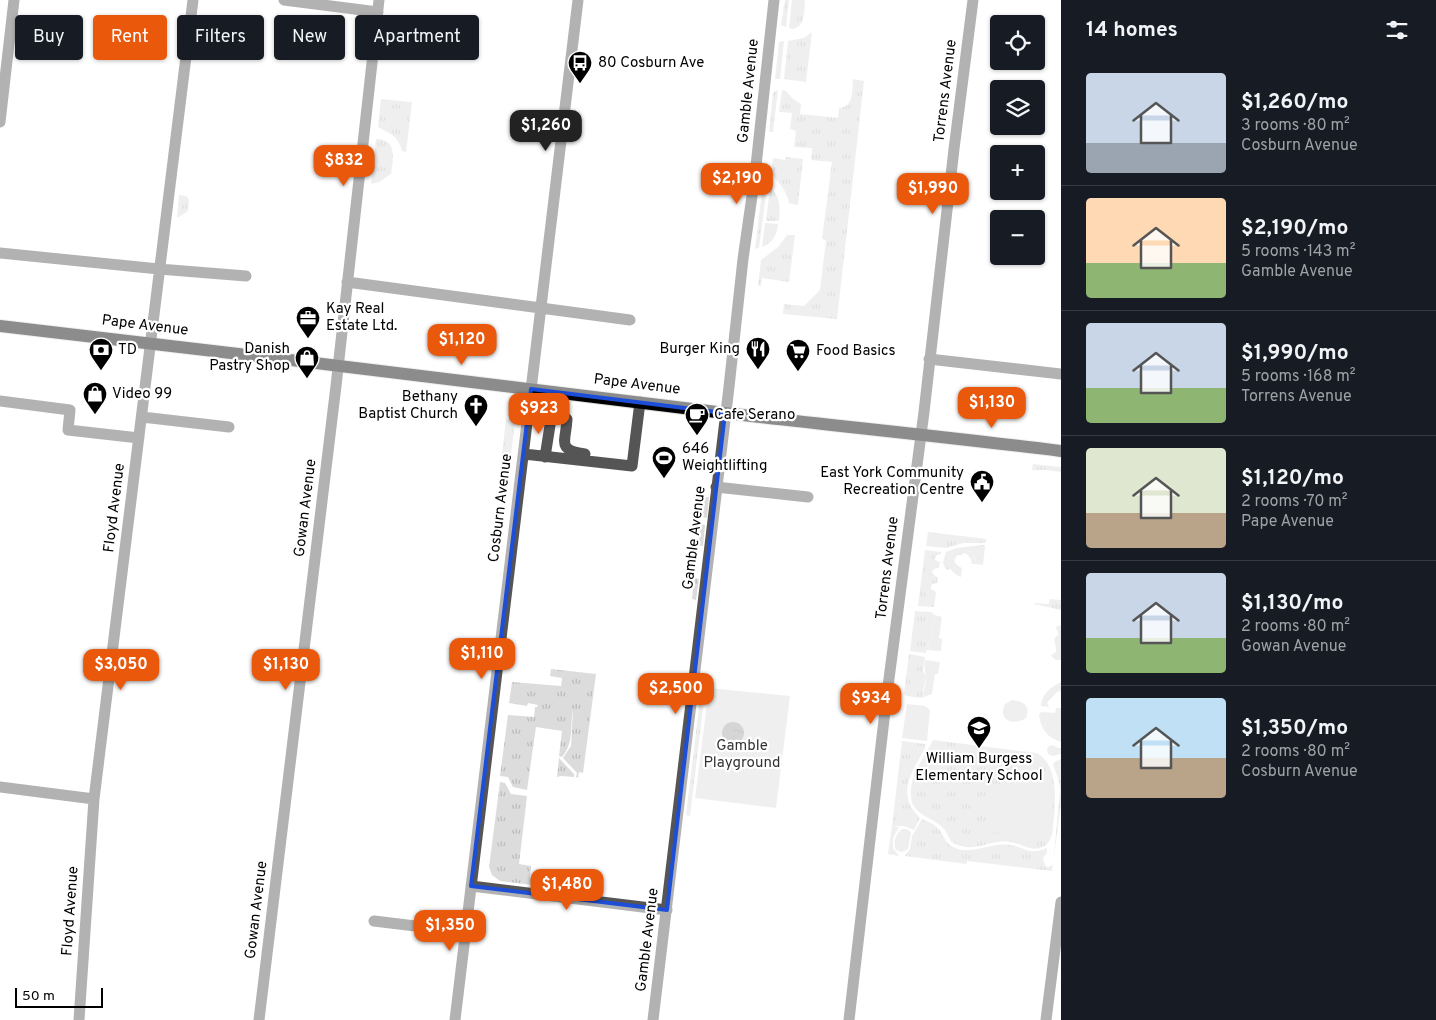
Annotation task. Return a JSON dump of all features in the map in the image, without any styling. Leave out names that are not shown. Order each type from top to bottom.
[{"type":"main road","name":"Pape Avenue","points":[[0,326],[531,388],[725,413],[1061,451]]},
{"type":"street","points":[[0,122],[14,0]]},
{"type":"street","name":"Floyd Avenue","points":[[79,1020],[94,799],[193,0]]},
{"type":"street","points":[[284,0],[378,6]]},
{"type":"street","name":"Cosburn Avenue","points":[[455,1020],[578,0]]},
{"type":"street","name":"Gamble Avenue","points":[[653,1020],[743,259],[755,175],[774,0]]},
{"type":"street","name":"Torrens Avenue","points":[[849,1020],[972,0]]},
{"type":"street","name":"Gowan Avenue","points":[[259,1020],[338,366],[378,6]]},
{"type":"street","points":[[0,253],[246,276]]},
{"type":"street","points":[[347,282],[630,320]]},
{"type":"street","points":[[929,359],[1061,374]]},
{"type":"street","points":[[0,401],[70,410],[68,430],[139,438]]},
{"type":"street","points":[[524,454],[632,466],[640,402]]},
{"type":"street","points":[[545,456],[551,419],[559,415],[564,416],[567,420],[564,443],[572,453],[633,459]]},
{"type":"street","points":[[142,417],[229,427]]},
{"type":"street","points":[[716,487],[808,497]]},
{"type":"street","points":[[0,787],[94,799]]},
{"type":"street","points":[[471,886],[667,910]]},
{"type":"street","points":[[1046,1020],[1061,902]]},
{"type":"street","points":[[374,921],[466,932]]},
{"type":"highlighted area","points":[[531,389],[725,413],[667,910],[471,886]]},
{"type":"green space","points":[[785,0],[789,0],[786,27],[781,25]]},
{"type":"green space","points":[[792,0],[805,0],[802,21],[800,25],[793,29],[789,28]]},
{"type":"green space","points":[[812,32],[806,82],[784,79],[788,41],[804,38]]},
{"type":"green space","points":[[784,41],[780,79],[775,79],[779,42]]},
{"type":"green space","points":[[853,79],[864,81],[837,319],[783,314],[784,304],[804,306],[820,290],[826,240],[822,239],[832,162],[811,160],[812,148],[794,147],[796,131],[790,129],[792,113],[779,112],[782,90],[786,91],[801,104],[800,114],[838,118],[839,108],[844,107],[850,102]]},
{"type":"green space","points":[[778,90],[773,132],[769,132],[773,92]]},
{"type":"green space","points":[[381,99],[412,102],[406,152],[402,151],[393,136],[378,127]]},
{"type":"green space","points":[[376,139],[388,142],[391,146],[393,162],[391,174],[379,182],[371,184]]},
{"type":"green space","points":[[786,157],[803,159],[798,205],[789,203],[782,187],[771,174],[773,158],[785,160]]},
{"type":"green space","points":[[763,184],[767,187],[759,248],[755,249]]},
{"type":"green space","points":[[770,188],[778,199],[779,221],[766,221]]},
{"type":"green space","points":[[179,195],[186,196],[189,199],[188,211],[177,217]]},
{"type":"green space","points":[[765,223],[778,224],[774,238],[762,247]]},
{"type":"green space","points":[[787,235],[795,235],[789,282],[762,278],[761,286],[758,286],[761,260],[778,247]]},
{"type":"green space","points":[[506,419],[515,421],[511,455],[502,454]]},
{"type":"green space","points":[[1033,464],[1061,467],[1061,472],[1032,470]]},
{"type":"green space","points":[[704,497],[709,497],[707,518],[702,517]]},
{"type":"green space","points":[[701,524],[705,525],[703,546],[698,545]]},
{"type":"green space","points":[[928,532],[987,539],[985,543],[963,543],[946,548],[926,546]]},
{"type":"green space","points":[[984,545],[983,565],[976,564],[975,558],[969,551],[960,551],[950,556],[950,569],[946,570],[943,563],[946,552],[957,548]]},
{"type":"green space","points":[[962,549],[972,554],[976,564],[972,564],[970,557],[964,553],[958,555],[955,561],[962,568],[961,577],[951,571],[948,562],[952,554]]},
{"type":"green space","points":[[925,550],[941,552],[941,554],[936,555],[935,560],[940,562],[939,568],[934,569],[932,572],[938,577],[937,583],[932,584],[931,587],[936,592],[934,607],[918,606]]},
{"type":"green space","points":[[694,578],[699,579],[696,600],[692,599]]},
{"type":"green space","points":[[1050,599],[1061,600],[1061,610],[1034,604],[1049,604]]},
{"type":"green space","points":[[915,611],[931,612],[935,615],[926,653],[910,651]]},
{"type":"green space","points":[[935,615],[942,617],[939,638],[942,639],[941,651],[928,650]]},
{"type":"green space","points":[[1061,625],[1061,660],[1058,660],[1054,659],[1051,655],[1056,652],[1054,641],[1058,631],[1056,629],[1057,626]]},
{"type":"green space","points":[[909,654],[925,657],[923,670],[926,677],[921,698],[904,694]]},
{"type":"green space","points":[[925,660],[940,662],[938,674],[935,674],[932,694],[921,698],[926,682]]},
{"type":"green space","points":[[551,669],[596,674],[583,773],[579,772],[578,778],[576,777],[577,773],[563,758],[571,746],[573,709],[570,740],[566,752],[562,757],[559,756],[562,731],[536,727],[527,790],[513,787],[508,777],[500,776],[508,715],[534,717],[535,707],[538,705],[528,703],[527,706],[509,703],[512,682],[561,686],[562,678],[550,676]]},
{"type":"green space","points":[[1061,682],[1061,691],[1057,692],[1047,703],[1049,707],[1041,706],[1047,691]]},
{"type":"green space","name":"Gamble Playground","points":[[709,688],[790,696],[776,808],[695,798]]},
{"type":"green space","points":[[700,699],[704,700],[690,816],[686,815]]},
{"type":"green space","points":[[1012,700],[1025,705],[1028,711],[1026,718],[1012,722],[1005,718],[1003,710],[1005,704]]},
{"type":"green space","points":[[907,704],[925,706],[930,710],[927,741],[902,738]]},
{"type":"green space","points":[[1056,708],[1061,708],[1061,742],[1052,738],[1046,732],[1041,725],[1039,715],[1041,712],[1055,713]]},
{"type":"green space","points":[[933,740],[1037,753],[1045,759],[1050,768],[1055,789],[1052,835],[1048,843],[1036,849],[1004,842],[973,847],[953,843],[939,824],[919,812],[912,803],[912,782]]},
{"type":"green space","points":[[902,741],[925,744],[925,748],[908,783],[908,800],[920,818],[914,830],[904,826],[892,826]]},
{"type":"green space","points":[[1053,745],[1061,748],[1061,754],[1053,756],[1048,754],[1047,749]]},
{"type":"green space","points":[[559,758],[574,774],[574,777],[557,777]]},
{"type":"green space","points":[[1061,759],[1061,804],[1053,862],[1060,789],[1053,765],[1054,762]]},
{"type":"green space","points":[[1022,778],[1050,779],[1045,836],[988,832],[990,810],[994,796],[1006,783]]},
{"type":"green space","points":[[500,782],[505,783],[511,794],[527,796],[519,864],[531,866],[530,878],[543,881],[541,886],[500,881],[492,875],[489,867]]},
{"type":"green space","points":[[922,819],[937,827],[947,842],[953,847],[974,850],[995,845],[1010,845],[1031,851],[1047,848],[1047,853],[1043,858],[1045,866],[1053,865],[1052,871],[967,861],[966,864],[905,856],[910,849],[912,836]]},
{"type":"green space","points":[[892,826],[899,827],[893,838],[893,848],[899,856],[888,854]]},
{"type":"green space","points":[[902,829],[907,829],[911,832],[908,849],[902,852],[896,850],[894,844],[896,836]]},
{"type":"water","points":[[733,722],[741,725],[744,733],[741,741],[733,744],[725,741],[722,733],[725,725]]},
{"type":"place","name":"80 Cosburn Ave","points":[[580,84]]},
{"type":"place","name":"Kay Real Estate Ltd.","points":[[308,339]]},
{"type":"place","name":"Burger King","points":[[758,370]]},
{"type":"place","name":"TD","points":[[101,371]]},
{"type":"place","name":"Food Basics","points":[[798,372]]},
{"type":"place","name":"Danish Pastry Shop","points":[[307,379]]},
{"type":"place","name":"Video 99","points":[[95,415]]},
{"type":"place","name":"Bethany Baptist Church","points":[[476,427]]},
{"type":"place","name":"Cafe Serano","points":[[697,436]]},
{"type":"place","name":"646 Weightlifting","points":[[664,479]]},
{"type":"place","name":"East York Community Recreation Centre","points":[[982,503]]},
{"type":"place","name":"William Burgess Elementary School","points":[[979,749]]}]
